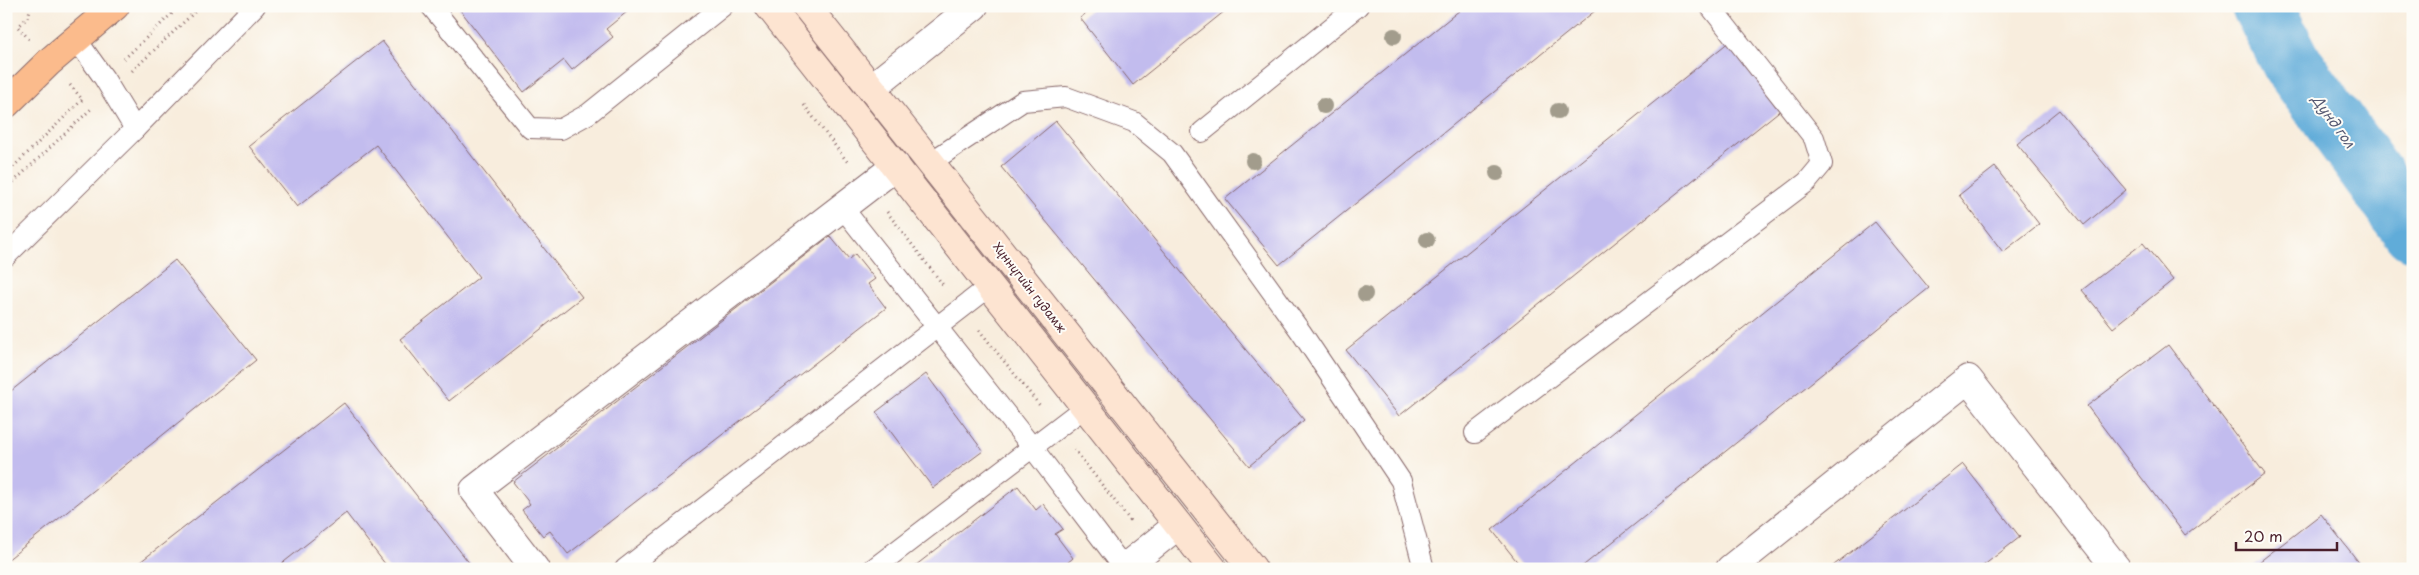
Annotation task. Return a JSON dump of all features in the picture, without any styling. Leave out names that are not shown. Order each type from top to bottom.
[{"type":"main road","points":[[6,104],[76,39],[115,6]]},
{"type":"main road","points":[[769,6],[1085,407],[1208,567]]},
{"type":"main road","name":"Хүннүгийн гудамж","points":[[806,6],[1253,569]]},
{"type":"street","points":[[871,88],[974,6]]},
{"type":"street","points":[[535,569],[474,490],[896,166]]},
{"type":"street","points":[[1730,569],[1968,378],[2117,569]]},
{"type":"street","points":[[1124,569],[1178,526]]},
{"type":"lane","points":[[6,256],[135,129],[255,6]]},
{"type":"lane","points":[[431,6],[530,128],[561,129],[588,114],[723,6]]},
{"type":"lane","points":[[1202,132],[1358,6]]},
{"type":"lane","points":[[1475,433],[1806,182],[1822,164],[1814,138],[1710,6]]},
{"type":"lane","points":[[76,39],[115,95],[135,129]]},
{"type":"lane","points":[[931,162],[1023,101],[1066,96],[1134,122],[1172,153],[1301,332],[1401,481],[1424,569]]},
{"type":"lane","points":[[842,207],[1032,447],[1124,569]]},
{"type":"lane","points":[[625,569],[990,286]]},
{"type":"lane","points":[[873,569],[1085,407]]},
{"type":"building","points":[[457,6],[634,6],[606,29],[613,37],[572,70],[564,60],[524,92]]},
{"type":"building","points":[[877,6],[887,6],[881,11]]},
{"type":"building","points":[[1095,6],[1231,6],[1133,85],[1080,18]]},
{"type":"building","points":[[1465,6],[1601,6],[1279,265],[1225,199]]},
{"type":"building","points":[[382,41],[582,297],[449,401],[400,339],[479,277],[376,145],[297,207],[249,146]]},
{"type":"building","points":[[1730,41],[1783,108],[1399,416],[1346,350]]},
{"type":"building","points":[[2059,110],[2126,190],[2084,225],[2017,144]]},
{"type":"building","points":[[1056,121],[1304,420],[1249,466],[1001,167]]},
{"type":"building","points":[[1995,167],[2039,224],[2003,252],[1959,195]]},
{"type":"building","points":[[1875,222],[1929,288],[1579,569],[1523,569],[1492,530]]},
{"type":"building","points":[[830,236],[849,259],[855,254],[875,279],[868,284],[886,308],[568,554],[550,531],[543,536],[522,510],[530,504],[513,482]]},
{"type":"building","points":[[2143,243],[2173,280],[2113,328],[2082,290]]},
{"type":"building","points":[[175,260],[256,360],[6,561],[6,395]]},
{"type":"building","points":[[2168,345],[2265,474],[2185,535],[2087,406]]},
{"type":"building","points":[[926,374],[983,451],[933,488],[876,412]]},
{"type":"building","points":[[344,403],[474,569],[389,569],[346,513],[275,569],[131,569]]},
{"type":"building","points":[[1963,464],[2020,537],[1979,569],[1829,569]]},
{"type":"building","points":[[1018,486],[1036,510],[1043,504],[1063,529],[1055,534],[1073,558],[1060,569],[911,569]]},
{"type":"building","points":[[2321,514],[2364,569],[2250,569]]},
{"type":"waterway","name":"Дунд гол","points":[[2262,6],[2293,65],[2413,231]]}]
